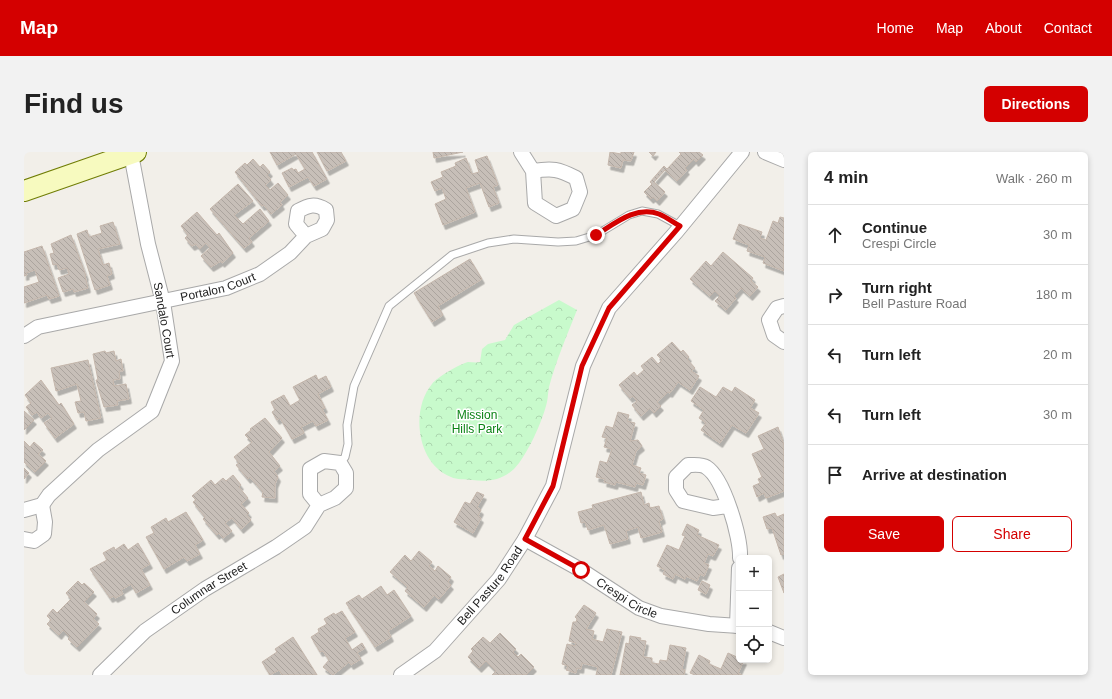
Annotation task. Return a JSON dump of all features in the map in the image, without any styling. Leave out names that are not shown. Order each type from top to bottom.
[{"type":"street","points":[[521,152],[533,171]]},
{"type":"street","name":"Bell Pasture Road","points":[[401,675],[434,651],[499,579],[525,539],[553,486],[582,366],[609,308],[742,152]]},
{"type":"street","points":[[765,152],[784,160]]},
{"type":"street","points":[[24,191],[133,153]]},
{"type":"street","name":"Sandalo Court","points":[[42,505],[49,495],[98,450],[152,410],[172,361],[163,302],[148,244],[133,153]]},
{"type":"street","name":"Portalon Court","points":[[24,336],[38,327],[226,288],[260,274],[290,253],[306,236]]},
{"type":"street","points":[[784,306],[776,308],[769,320],[774,335],[784,342]]},
{"type":"street","points":[[324,461],[340,463],[346,473],[346,488],[335,498],[319,505],[310,494],[310,469],[324,461]]},
{"type":"street","points":[[24,510],[42,505],[45,522],[44,534],[34,541],[24,539]]},
{"type":"street","name":"Columnar Street","points":[[100,675],[145,631],[205,588],[276,547],[305,527],[319,505]]},
{"type":"street","points":[[728,506],[737,530],[740,555]]},
{"type":"street","name":"Crespi Circle","points":[[525,539],[581,570],[639,608],[661,616],[736,626]]},
{"type":"street","points":[[772,633],[784,638]]},
{"type":"lane","points":[[340,463],[345,457],[348,444],[347,425],[354,386],[389,306],[452,255],[488,243],[514,239],[558,242],[576,241],[596,235],[629,215],[642,212],[658,214],[680,226]]},
{"type":"green space","name":"Mission Hills Park","points":[[559,300],[577,310],[555,368],[542,418],[524,456],[509,473],[494,480],[488,481],[456,479],[440,470],[431,461],[424,449],[420,435],[419,421],[421,408],[425,395],[432,384],[443,374],[460,365],[468,362],[480,362],[482,349],[488,344],[505,340],[514,325]]},
{"type":"building","points":[[270,152],[312,152],[327,179],[314,186],[308,177],[289,187],[282,173],[292,168],[293,170],[296,169],[298,173],[305,169],[296,154],[277,165]]},
{"type":"building","points":[[317,152],[341,152],[346,161],[327,171]]},
{"type":"building","points":[[433,152],[463,152],[434,158]]},
{"type":"building","points":[[610,152],[621,154],[621,152],[634,152],[631,161],[623,160],[621,168],[608,165]]},
{"type":"building","points":[[649,152],[656,152],[653,156]]},
{"type":"building","points":[[679,152],[699,152],[703,155],[696,162],[694,159],[685,168],[687,170],[677,181],[665,170],[654,182],[665,192],[657,201],[653,197],[651,199],[644,192],[652,184],[650,182],[664,166],[667,169],[681,154]]},
{"type":"building","points":[[487,156],[498,185],[493,187],[499,203],[489,207],[480,183],[466,188],[475,212],[443,225],[435,204],[446,199],[442,188],[435,191],[431,182],[443,177],[441,172],[456,166],[455,163],[466,158],[472,174],[479,172],[475,160]]},
{"type":"building","points":[[253,159],[260,167],[263,164],[270,172],[267,175],[271,180],[265,185],[270,190],[278,183],[288,195],[280,202],[282,205],[271,214],[264,205],[262,206],[235,172],[245,163],[247,165]]},
{"type":"building","points":[[238,184],[253,201],[234,215],[243,224],[260,209],[269,221],[249,238],[252,242],[244,248],[210,209]]},
{"type":"building","points":[[197,212],[217,235],[219,233],[233,253],[222,263],[221,261],[211,267],[201,256],[210,248],[206,243],[200,249],[196,244],[192,246],[185,238],[188,235],[181,226]]},
{"type":"building","points":[[780,217],[784,218],[784,271],[763,263],[765,257],[747,251],[749,245],[733,239],[739,224],[762,232],[760,238],[766,240],[773,221],[778,223]]},
{"type":"building","points":[[113,222],[120,244],[98,249],[103,265],[109,263],[112,274],[107,276],[110,285],[95,290],[77,234],[87,230],[89,237],[102,233],[100,226]]},
{"type":"building","points":[[71,235],[86,276],[88,288],[74,292],[73,289],[63,292],[58,278],[69,274],[67,268],[59,270],[57,264],[53,265],[50,254],[54,253],[51,244]]},
{"type":"building","points":[[42,246],[59,296],[49,299],[47,295],[24,303],[24,287],[39,282],[35,270],[26,273],[27,275],[24,276],[24,252]]},
{"type":"building","points":[[723,252],[753,278],[751,281],[758,287],[750,296],[741,288],[734,296],[736,298],[726,310],[715,301],[720,296],[715,291],[710,296],[690,279],[706,261],[711,266]]},
{"type":"building","points":[[470,259],[482,279],[438,306],[443,315],[432,322],[414,293]]},
{"type":"building","points":[[672,342],[681,352],[683,350],[689,357],[687,359],[695,368],[691,371],[699,376],[690,390],[678,382],[670,393],[668,392],[657,402],[661,406],[654,413],[650,408],[641,416],[632,405],[637,401],[633,396],[630,398],[619,385],[634,372],[637,376],[644,370],[641,366],[652,357],[658,364],[662,360],[657,355]]},
{"type":"building","points":[[105,351],[106,353],[114,351],[116,361],[121,359],[123,371],[119,371],[120,379],[113,380],[114,386],[126,384],[129,399],[117,401],[118,405],[104,407],[96,380],[98,380],[93,354]]},
{"type":"building","points":[[88,360],[101,418],[86,421],[84,412],[78,413],[75,402],[81,401],[77,384],[56,391],[51,368]]},
{"type":"building","points":[[316,375],[318,380],[326,376],[331,387],[318,394],[325,408],[322,409],[328,420],[316,426],[313,421],[301,427],[304,433],[292,439],[280,418],[277,420],[272,412],[275,410],[271,402],[284,395],[290,406],[300,400],[293,387]]},
{"type":"building","points":[[41,380],[59,405],[61,403],[74,424],[55,438],[44,423],[52,418],[48,413],[41,418],[37,412],[32,415],[26,407],[31,403],[25,395]]},
{"type":"building","points":[[700,387],[716,397],[723,387],[732,392],[735,387],[755,400],[750,408],[759,413],[746,433],[732,425],[720,443],[701,430],[706,423],[699,418],[704,410],[691,401]]},
{"type":"building","points":[[24,411],[34,420],[24,430]]},
{"type":"building","points":[[618,412],[629,415],[627,421],[635,423],[630,441],[638,440],[642,446],[636,451],[632,465],[641,468],[639,473],[646,475],[643,485],[636,483],[635,487],[616,482],[615,485],[604,482],[605,479],[596,477],[600,461],[607,463],[612,449],[604,447],[607,438],[602,437],[606,426],[613,428]]},
{"type":"building","points":[[265,418],[282,438],[269,452],[280,466],[274,471],[278,477],[275,484],[275,498],[262,497],[263,492],[250,477],[248,479],[236,465],[239,463],[234,457],[252,442],[245,435],[251,430],[250,429]]},
{"type":"building","points":[[778,427],[784,445],[784,491],[766,498],[764,493],[757,497],[753,486],[760,483],[758,479],[762,477],[752,454],[764,449],[758,436]]},
{"type":"building","points":[[24,441],[30,447],[34,442],[43,450],[38,454],[46,461],[35,472],[24,462]]},
{"type":"building","points":[[24,468],[29,473],[24,479]]},
{"type":"building","points":[[233,475],[241,485],[239,487],[248,498],[241,504],[249,513],[247,515],[251,520],[241,529],[232,518],[225,523],[232,531],[223,538],[219,533],[217,535],[203,519],[205,517],[193,502],[196,500],[192,496],[211,480],[215,485],[223,478],[226,481]]},
{"type":"building","points":[[477,492],[484,495],[477,507],[481,510],[478,516],[481,518],[473,533],[454,522],[465,502],[470,504]]},
{"type":"building","points":[[641,492],[644,505],[649,503],[650,508],[659,506],[663,519],[659,521],[662,532],[641,538],[638,527],[626,531],[628,539],[610,544],[604,525],[588,530],[585,522],[581,523],[578,512],[593,508],[592,505]]},
{"type":"building","points":[[186,512],[203,540],[195,545],[200,554],[187,561],[184,557],[164,569],[146,537],[154,533],[151,527],[166,518],[168,522]]},
{"type":"building","points":[[775,513],[777,517],[784,514],[784,554],[781,555],[772,528],[767,529],[763,517]]},
{"type":"building","points":[[687,524],[699,530],[697,535],[719,545],[713,556],[708,554],[704,563],[709,565],[704,576],[700,574],[697,581],[686,576],[685,579],[675,574],[673,579],[663,574],[665,570],[657,566],[667,545],[679,550],[685,536],[682,535]]},
{"type":"building","points":[[138,543],[150,564],[141,569],[150,585],[136,593],[131,584],[121,590],[123,594],[115,598],[114,596],[110,598],[90,569],[107,560],[103,553],[114,547],[115,550],[124,544],[128,550]]},
{"type":"building","points":[[419,551],[432,562],[429,566],[435,571],[438,566],[451,577],[448,582],[451,585],[439,599],[434,595],[424,607],[405,591],[408,587],[390,572],[405,555],[411,561]]},
{"type":"building","points":[[784,574],[784,593],[778,577]]},
{"type":"building","points":[[78,581],[82,585],[84,583],[94,592],[84,602],[97,614],[93,619],[99,624],[77,647],[68,639],[70,637],[63,630],[59,635],[47,624],[51,620],[47,616],[53,609],[57,613],[71,599],[66,593]]},
{"type":"building","points":[[702,581],[710,585],[706,594],[698,590]]},
{"type":"building","points":[[381,586],[387,595],[394,590],[411,616],[388,631],[391,637],[375,647],[346,603],[359,595],[362,599]]},
{"type":"building","points":[[584,605],[596,613],[586,629],[594,631],[592,639],[603,642],[607,629],[622,632],[611,675],[596,675],[598,667],[582,663],[581,669],[577,668],[576,673],[566,670],[568,666],[562,664],[567,644],[575,646],[576,643],[569,641],[573,622],[576,622],[577,619],[575,617]]},
{"type":"building","points":[[342,611],[355,632],[345,638],[352,650],[362,643],[365,648],[357,653],[361,659],[351,665],[349,662],[333,675],[323,667],[329,660],[323,651],[320,652],[311,637],[319,632],[318,629],[327,624],[324,619],[334,613],[335,615]]},
{"type":"building","points":[[500,633],[516,649],[513,652],[518,657],[521,654],[534,667],[526,675],[492,675],[496,671],[486,661],[479,668],[468,657],[473,651],[471,649],[483,637],[490,643]]},
{"type":"building","points":[[630,636],[641,638],[640,640],[646,641],[643,657],[652,658],[652,663],[659,664],[660,660],[667,661],[670,645],[686,648],[682,669],[685,670],[684,675],[620,675],[626,643],[629,644]]},
{"type":"building","points":[[293,637],[317,675],[282,675],[279,670],[270,675],[262,662],[277,652],[275,649]]},
{"type":"building","points":[[728,653],[736,657],[736,663],[743,663],[738,673],[742,675],[695,675],[690,673],[699,655],[710,661],[709,664],[721,669]]},
{"type":"route","points":[[581,570],[525,539],[553,486],[582,366],[609,308],[680,226],[658,214],[642,212],[629,215],[596,235]]}]
